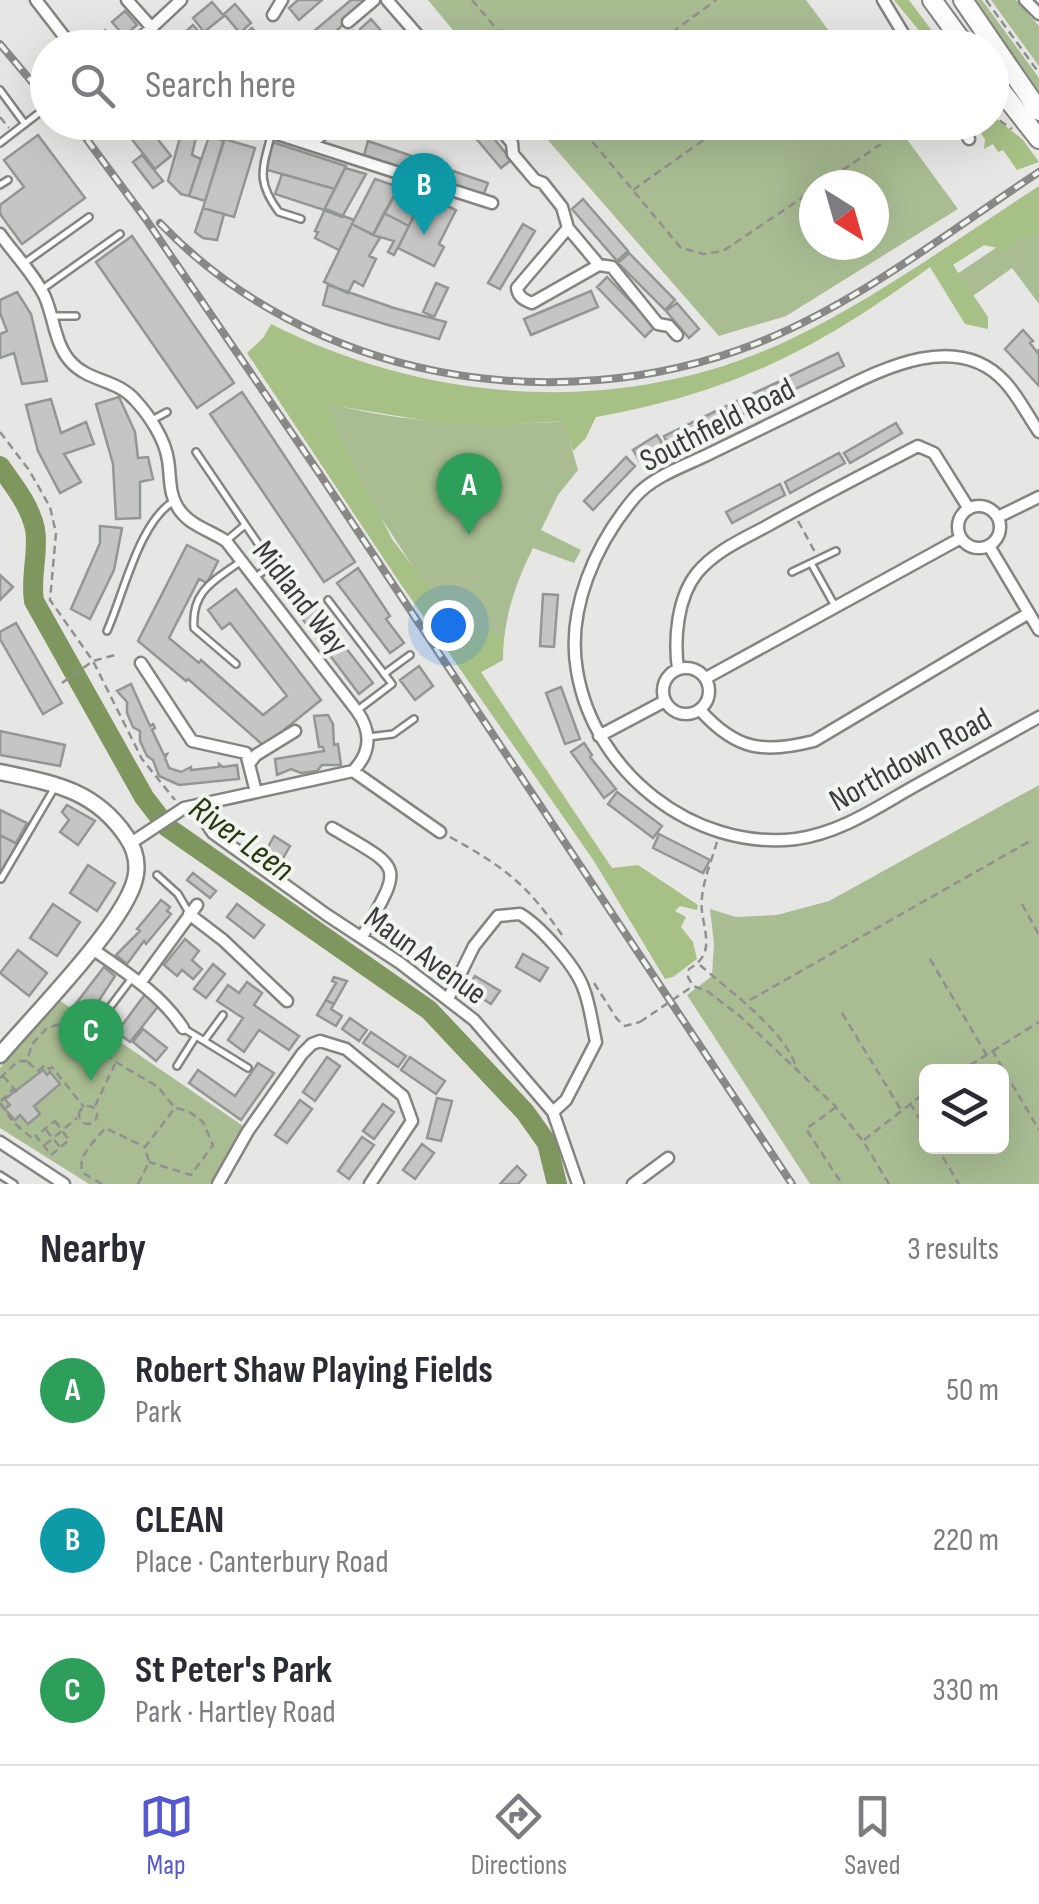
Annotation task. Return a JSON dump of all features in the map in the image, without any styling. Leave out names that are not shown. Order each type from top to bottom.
[{"type":"highway","points":[[932,0],[954,30]]},
{"type":"highway","points":[[963,0],[985,30]]},
{"type":"highway","points":[[1009,66],[1039,111]]},
{"type":"highway","points":[[1009,101],[1039,139]]},
{"type":"street","points":[[36,0],[59,30]]},
{"type":"street","points":[[127,0],[152,28],[181,0]]},
{"type":"street","points":[[273,16],[282,0]]},
{"type":"street","points":[[348,24],[374,0]]},
{"type":"street","points":[[387,0],[413,30]]},
{"type":"street","points":[[882,0],[901,30]]},
{"type":"street","points":[[1025,0],[1039,14]]},
{"type":"street","points":[[298,140],[492,203]]},
{"type":"street","points":[[311,144],[316,140]]},
{"type":"street","points":[[510,140],[513,154],[534,180],[543,182],[562,207],[568,228],[599,265]]},
{"type":"street","points":[[568,228],[517,288],[518,293],[532,303],[599,265],[612,267],[658,324],[669,326],[677,335]]},
{"type":"street","points":[[0,234],[41,290],[58,342],[70,361],[82,371],[123,389],[150,422],[168,459],[174,501]]},
{"type":"street","name":"Southfield Road","points":[[599,736],[577,671],[576,634],[586,576],[616,522],[639,492],[857,382],[898,364],[936,356],[959,357],[991,370],[1005,382],[1039,432]]},
{"type":"street","points":[[678,669],[695,670],[706,678],[710,694],[700,710],[685,715],[665,701],[664,684],[678,669],[680,616],[688,587],[716,554],[918,446],[934,452],[968,509]]},
{"type":"street","points":[[998,518],[1039,497]]},
{"type":"street","name":"Midland Way","points":[[174,501],[187,518],[226,540],[357,711],[368,737]]},
{"type":"street","points":[[982,506],[998,518],[998,537],[989,546],[973,548],[960,538],[959,522],[968,509],[982,506]]},
{"type":"street","points":[[706,678],[960,538]]},
{"type":"street","points":[[989,546],[1039,630]]},
{"type":"street","points":[[700,710],[720,732],[763,749],[814,741],[1029,613]]},
{"type":"street","points":[[141,663],[192,741],[246,752],[256,792]]},
{"type":"street","points":[[599,736],[665,701]]},
{"type":"street","name":"Northdown Road","points":[[599,736],[630,778],[658,802],[686,818],[755,840],[796,839],[836,831],[1039,717]]},
{"type":"street","points":[[249,764],[256,754],[294,731]]},
{"type":"street","points":[[131,844],[184,808],[353,771],[361,763],[368,737]]},
{"type":"street","points":[[353,771],[440,832]]},
{"type":"street","points":[[0,772],[56,784],[112,816],[131,844],[137,875],[118,916],[0,1055]]},
{"type":"street","name":"Maun Avenue","points":[[200,805],[213,833],[474,1020],[553,1112],[578,1184]]},
{"type":"street","points":[[332,828],[382,858],[390,867],[393,878],[389,889],[362,937]]},
{"type":"street","points":[[136,980],[193,909],[287,1001]]},
{"type":"street","points":[[448,999],[474,946],[498,916],[520,914],[539,929],[583,986],[596,1042],[566,1100],[553,1112]]},
{"type":"street","points":[[218,953],[226,943]]},
{"type":"street","points":[[91,948],[172,1011],[183,1028]]},
{"type":"street","points":[[172,1011],[184,1004]]},
{"type":"street","points":[[218,1184],[248,1131],[302,1054],[312,1044],[327,1042],[346,1050],[403,1096],[412,1122],[370,1184]]},
{"type":"street","points":[[0,1142],[64,1184]]},
{"type":"street","points":[[633,1184],[666,1164]]},
{"type":"lane","points":[[0,90],[25,124]]},
{"type":"lane","points":[[0,142],[30,120]]},
{"type":"lane","points":[[270,140],[261,174],[263,184],[279,212],[301,219]]},
{"type":"lane","points":[[0,186],[8,180]]},
{"type":"lane","points":[[22,265],[90,217]]},
{"type":"lane","points":[[41,290],[120,234]]},
{"type":"lane","points":[[51,316],[76,316]]},
{"type":"lane","points":[[150,422],[167,412]]},
{"type":"lane","points":[[196,452],[293,595]]},
{"type":"lane","points":[[107,631],[140,541],[159,511],[174,501]]},
{"type":"lane","points":[[226,540],[245,524]]},
{"type":"lane","points":[[792,572],[836,551]]},
{"type":"lane","points":[[236,664],[194,628],[193,615],[196,598],[206,586],[242,560]]},
{"type":"lane","points":[[815,561],[835,606]]},
{"type":"lane","points":[[255,577],[272,565]]},
{"type":"lane","points":[[328,600],[392,684],[357,711]]},
{"type":"lane","points":[[384,674],[410,655]]},
{"type":"lane","points":[[368,737],[393,734],[414,719]]},
{"type":"lane","points":[[1,879],[56,784]]},
{"type":"lane","points":[[157,875],[193,909]]},
{"type":"lane","points":[[101,1020],[136,980]]},
{"type":"lane","points":[[204,1041],[223,1015]]},
{"type":"lane","points":[[183,1028],[248,1068]]},
{"type":"lane","points":[[177,1066],[196,1036]]},
{"type":"lane","points":[[0,1175],[14,1184]]},
{"type":"path","points":[[472,0],[498,30]]},
{"type":"path","points":[[675,30],[716,0]]},
{"type":"path","points":[[986,0],[1008,30]]},
{"type":"path","points":[[341,30],[348,24]]},
{"type":"path","points":[[348,24],[348,30]]},
{"type":"path","points":[[348,24],[353,30]]},
{"type":"path","points":[[1009,31],[1039,72]]},
{"type":"path","points":[[0,117],[7,126]]},
{"type":"path","points":[[1009,127],[1017,132]]},
{"type":"path","points":[[591,140],[681,248],[704,254],[722,250],[799,200]]},
{"type":"path","points":[[633,190],[704,140]]},
{"type":"path","points":[[843,170],[881,144]]},
{"type":"path","points":[[0,432],[29,470],[50,507],[56,533],[50,600],[93,661],[142,759],[184,808]]},
{"type":"path","points":[[794,511],[815,561]]},
{"type":"path","points":[[62,683],[93,661],[115,655]]},
{"type":"path","points":[[692,986],[689,969],[699,964],[708,941],[701,898],[720,831]]},
{"type":"path","points":[[440,832],[502,866],[536,898]]},
{"type":"path","points":[[750,1000],[1032,840]]},
{"type":"path","points":[[1022,904],[1039,935]]},
{"type":"path","points":[[930,958],[986,1054]]},
{"type":"path","points":[[699,964],[777,1038],[794,1058],[797,1072]]},
{"type":"path","points":[[640,1022],[692,986],[707,990],[836,1107],[889,1184]]},
{"type":"path","points":[[842,1013],[901,1110]]},
{"type":"path","points":[[971,1064],[1039,1022]]},
{"type":"path","points":[[27,1062],[36,1038],[46,1028],[60,1024],[77,1027],[116,1062],[152,1082],[175,1108],[204,1122],[211,1136],[210,1150],[186,1182]]},
{"type":"path","points":[[992,1050],[1039,1130]]},
{"type":"path","points":[[36,1136],[51,1155],[69,1140],[54,1122],[36,1136],[33,1139],[14,1123],[0,1103],[16,1090],[1,1076],[18,1061],[27,1062],[39,1072],[45,1065],[52,1067],[84,1107],[94,1108]]},
{"type":"path","points":[[94,1108],[116,1062]]},
{"type":"path","points":[[863,1141],[919,1096]]},
{"type":"path","points":[[910,1102],[919,1118]]},
{"type":"path","points":[[44,1146],[80,1116],[84,1107]]},
{"type":"path","points":[[836,1107],[806,1129],[842,1184]]},
{"type":"path","points":[[94,1108],[98,1114],[95,1121]]},
{"type":"path","points":[[144,1147],[175,1108]]},
{"type":"path","points":[[80,1116],[84,1123],[95,1121],[144,1147],[149,1162],[138,1184]]},
{"type":"path","points":[[102,1184],[83,1172],[80,1163],[105,1128]]},
{"type":"path","points":[[45,1129],[60,1147]]},
{"type":"path","points":[[941,1154],[959,1184]]},
{"type":"path","points":[[149,1162],[191,1175]]},
{"type":"green space","points":[[428,0],[806,0],[828,30],[453,30]]},
{"type":"green space","points":[[894,0],[909,0],[931,30],[917,28]]},
{"type":"green space","points":[[976,0],[982,0],[1004,30],[996,30]]},
{"type":"green space","points":[[991,0],[1016,0],[1039,26],[1039,66]]},
{"type":"green space","points":[[1009,37],[1039,78],[1039,96],[1009,50]]},
{"type":"green space","points":[[1009,129],[1039,162],[1017,170],[1003,150],[998,152],[993,144],[984,149],[985,140],[1009,140]]},
{"type":"green space","points":[[548,140],[907,140],[958,209],[889,252],[889,170],[799,170],[799,260],[876,260],[786,316],[719,336]]},
{"type":"green space","points":[[1039,186],[1039,232],[1016,240],[1006,250],[984,245],[953,265],[988,317],[988,329],[965,324],[930,267],[850,321],[773,363],[690,395],[596,417],[586,438],[573,451],[563,421],[446,424],[331,405],[334,424],[392,539],[459,627],[503,635],[503,660],[481,672],[612,868],[638,865],[698,905],[697,910],[680,906],[675,911],[686,917],[681,927],[693,942],[697,959],[665,979],[594,861],[400,583],[247,353],[271,324],[333,351],[398,372],[464,386],[531,392],[598,390],[664,381],[730,364],[825,322]]},
{"type":"green space","points":[[1039,219],[1039,304],[1012,268],[973,296],[957,274]]},
{"type":"green space","points":[[303,397],[367,412],[432,421],[564,421],[578,470],[558,495],[541,530],[581,550],[574,563],[533,548],[511,602],[503,660],[481,672]]},
{"type":"green space","points":[[1039,785],[1039,1184],[810,1184],[687,995],[712,976],[710,909],[736,917],[777,915],[829,901]]},
{"type":"green space","points":[[56,998],[243,1126],[210,1184],[89,1184],[0,1128],[0,1068]]},
{"type":"building","points":[[298,0],[322,0],[299,20],[289,8]]},
{"type":"building","points":[[351,0],[372,0],[337,30],[315,30]]},
{"type":"building","points":[[212,2],[224,16],[206,30],[193,18]]},
{"type":"building","points":[[235,4],[251,23],[237,30],[224,14]]},
{"type":"building","points":[[125,11],[137,25],[131,30],[119,30],[112,22]]},
{"type":"building","points":[[371,19],[380,30],[361,30]]},
{"type":"building","points":[[31,140],[42,140],[85,198],[22,244],[0,214],[0,205],[24,187],[4,160]]},
{"type":"building","points":[[132,140],[158,140],[171,156],[155,169]]},
{"type":"building","points":[[179,140],[195,140],[192,155],[201,159],[189,196],[181,194],[168,181]]},
{"type":"building","points":[[208,140],[224,141],[205,201],[189,196]]},
{"type":"building","points":[[224,140],[255,148],[234,217],[203,208]]},
{"type":"building","points":[[477,140],[495,140],[511,160],[501,168]]},
{"type":"building","points":[[368,141],[418,158],[413,172],[364,155]]},
{"type":"building","points":[[272,142],[346,166],[335,189],[264,169]]},
{"type":"building","points":[[142,155],[163,181],[153,188],[133,162]]},
{"type":"building","points":[[421,160],[488,183],[483,196],[416,173]]},
{"type":"building","points":[[345,168],[366,174],[342,217],[324,210]]},
{"type":"building","points":[[282,174],[335,189],[324,210],[275,194]]},
{"type":"building","points":[[375,179],[399,187],[373,235],[352,224]]},
{"type":"building","points":[[399,187],[424,195],[409,226],[384,213]]},
{"type":"building","points":[[424,195],[456,210],[439,244],[444,247],[434,266],[398,248]]},
{"type":"building","points":[[583,199],[628,251],[617,261],[572,209]]},
{"type":"building","points":[[203,208],[224,214],[217,240],[195,232]]},
{"type":"building","points":[[325,209],[354,220],[339,250],[315,238]]},
{"type":"building","points":[[384,213],[409,226],[394,255],[388,252],[394,241],[373,235]]},
{"type":"building","points":[[352,224],[380,238],[369,256],[376,259],[363,286],[354,281],[348,293],[324,282]]},
{"type":"building","points":[[523,224],[535,231],[500,289],[488,283]]},
{"type":"building","points":[[132,236],[234,383],[197,408],[96,262]]},
{"type":"building","points":[[629,253],[675,300],[665,310],[618,263]]},
{"type":"building","points":[[607,277],[655,327],[645,337],[597,287]]},
{"type":"building","points":[[436,283],[448,288],[434,317],[423,312]]},
{"type":"building","points":[[328,285],[446,322],[439,339],[323,305]]},
{"type":"building","points":[[591,291],[598,307],[531,335],[524,319]]},
{"type":"building","points":[[17,292],[31,314],[47,381],[22,384],[14,353],[0,358],[0,334],[7,331],[0,300]]},
{"type":"building","points":[[677,303],[699,329],[689,338],[666,311]]},
{"type":"building","points":[[1023,330],[1039,350],[1039,386],[1005,349]]},
{"type":"building","points":[[838,353],[844,366],[789,392],[783,379]]},
{"type":"building","points":[[778,382],[784,395],[730,420],[724,407]]},
{"type":"building","points":[[242,392],[355,562],[324,582],[210,414]]},
{"type":"building","points":[[119,397],[135,432],[138,458],[148,457],[153,479],[140,482],[140,518],[116,519],[113,464],[96,404]]},
{"type":"building","points":[[51,399],[61,433],[86,422],[94,444],[64,454],[81,482],[60,493],[38,451],[26,405]]},
{"type":"building","points":[[718,410],[723,421],[669,447],[664,436]]},
{"type":"building","points":[[896,423],[902,433],[850,463],[844,453]]},
{"type":"building","points":[[657,435],[664,446],[639,460],[633,450]]},
{"type":"building","points":[[839,453],[845,463],[790,493],[785,482]]},
{"type":"building","points":[[626,457],[635,466],[593,510],[584,501]]},
{"type":"building","points":[[780,484],[785,495],[732,523],[726,512]]},
{"type":"building","points":[[100,526],[122,528],[114,570],[90,619],[71,609],[100,543]]},
{"type":"building","points":[[187,545],[218,561],[207,583],[199,579],[169,638],[199,663],[201,660],[263,715],[287,696],[230,623],[222,629],[208,610],[236,589],[321,700],[264,746],[138,641]]},
{"type":"building","points":[[358,568],[404,643],[390,653],[337,583]]},
{"type":"building","points":[[0,575],[13,587],[0,600]]},
{"type":"building","points":[[543,594],[558,595],[554,647],[540,646]]},
{"type":"building","points":[[308,599],[373,683],[359,694],[295,609]]},
{"type":"building","points":[[16,623],[62,703],[43,714],[0,639],[0,632]]},
{"type":"building","points":[[419,666],[433,686],[415,700],[400,680]]},
{"type":"building","points":[[131,684],[150,726],[155,728],[152,730],[164,755],[167,754],[169,768],[181,772],[191,767],[237,765],[239,779],[179,785],[159,776],[140,741],[140,731],[133,727],[127,702],[117,691]]},
{"type":"building","points":[[561,687],[580,739],[565,744],[546,693]]},
{"type":"building","points":[[328,715],[341,765],[322,765],[317,771],[301,773],[291,769],[277,775],[275,759],[324,751],[319,747],[314,716]]},
{"type":"building","points":[[0,731],[65,745],[60,766],[0,755]]},
{"type":"building","points":[[584,743],[590,757],[616,789],[604,798],[571,752]]},
{"type":"building","points":[[617,792],[662,826],[653,838],[608,804]]},
{"type":"building","points":[[67,805],[95,821],[78,845],[60,832],[69,820],[62,812]]},
{"type":"building","points":[[0,810],[27,823],[16,843],[0,835]]},
{"type":"building","points":[[659,834],[710,860],[703,873],[653,848]]},
{"type":"building","points":[[0,835],[17,844],[3,872],[0,871]]},
{"type":"building","points":[[274,836],[290,846],[282,860],[266,851]]},
{"type":"building","points":[[88,865],[115,883],[97,911],[70,893]]},
{"type":"building","points":[[193,873],[216,891],[210,898],[187,880]]},
{"type":"building","points":[[161,900],[170,907],[167,911],[171,914],[127,964],[116,955],[140,931],[137,929]]},
{"type":"building","points":[[53,904],[80,922],[57,956],[30,938]]},
{"type":"building","points":[[237,904],[264,925],[254,938],[227,917]]},
{"type":"building","points":[[185,939],[199,951],[192,960],[202,969],[193,979],[182,970],[177,976],[164,965]]},
{"type":"building","points":[[18,950],[47,973],[29,996],[0,973]]},
{"type":"building","points":[[523,954],[548,968],[540,981],[516,967]]},
{"type":"building","points":[[213,964],[225,974],[206,998],[194,989]]},
{"type":"building","points":[[104,967],[115,976],[96,1005],[85,1014],[74,1006]]},
{"type":"building","points":[[475,976],[500,991],[491,1004],[467,989]]},
{"type":"building","points":[[334,977],[347,981],[334,1004],[326,1000],[336,983],[332,981]]},
{"type":"building","points":[[247,982],[262,993],[254,1005],[299,1036],[289,1050],[259,1030],[244,1052],[228,1040],[243,1018],[217,1001],[228,985],[239,993]]},
{"type":"building","points":[[146,993],[160,1004],[130,1042],[117,1032]]},
{"type":"building","points":[[326,1000],[342,1016],[336,1026],[317,1015]]},
{"type":"building","points":[[350,1018],[367,1030],[359,1041],[342,1029]]},
{"type":"building","points":[[143,1029],[167,1048],[156,1061],[133,1042]]},
{"type":"building","points":[[371,1032],[406,1056],[398,1067],[363,1043]]},
{"type":"building","points":[[327,1057],[340,1066],[315,1101],[303,1092]]},
{"type":"building","points":[[410,1057],[445,1081],[436,1094],[401,1070]]},
{"type":"building","points":[[258,1063],[274,1073],[241,1120],[189,1083],[198,1070],[235,1096]]},
{"type":"building","points":[[43,1070],[60,1084],[34,1106],[40,1114],[28,1124],[20,1115],[15,1120],[5,1109],[10,1105],[5,1099]]},
{"type":"building","points":[[437,1098],[452,1101],[441,1141],[427,1138]]},
{"type":"building","points":[[300,1100],[312,1109],[287,1143],[275,1135]]},
{"type":"building","points":[[383,1104],[394,1112],[374,1139],[363,1131]]},
{"type":"building","points":[[362,1137],[374,1145],[349,1179],[338,1171]]},
{"type":"building","points":[[422,1144],[434,1153],[415,1179],[403,1170]]},
{"type":"building","points":[[517,1166],[526,1175],[518,1184],[500,1184]]},
{"type":"waterway","name":"River Leen","points":[[0,466],[33,520],[34,601],[144,797],[167,827],[429,1010],[525,1112],[547,1143],[557,1184]]},
{"type":"railway","points":[[0,44],[30,80]]},
{"type":"railway","points":[[87,140],[319,473],[792,1184]]},
{"type":"railway","points":[[160,223],[220,276],[288,319],[361,351],[439,372],[518,381],[599,380],[678,368],[793,328],[901,266],[1039,172]]},
{"type":"place","name":"CLEAN","points":[[424,235]]},
{"type":"place","name":"Robert Shaw Playing Fields","points":[[469,535]]},
{"type":"place","name":"St Peter's Park","points":[[91,1081]]}]
